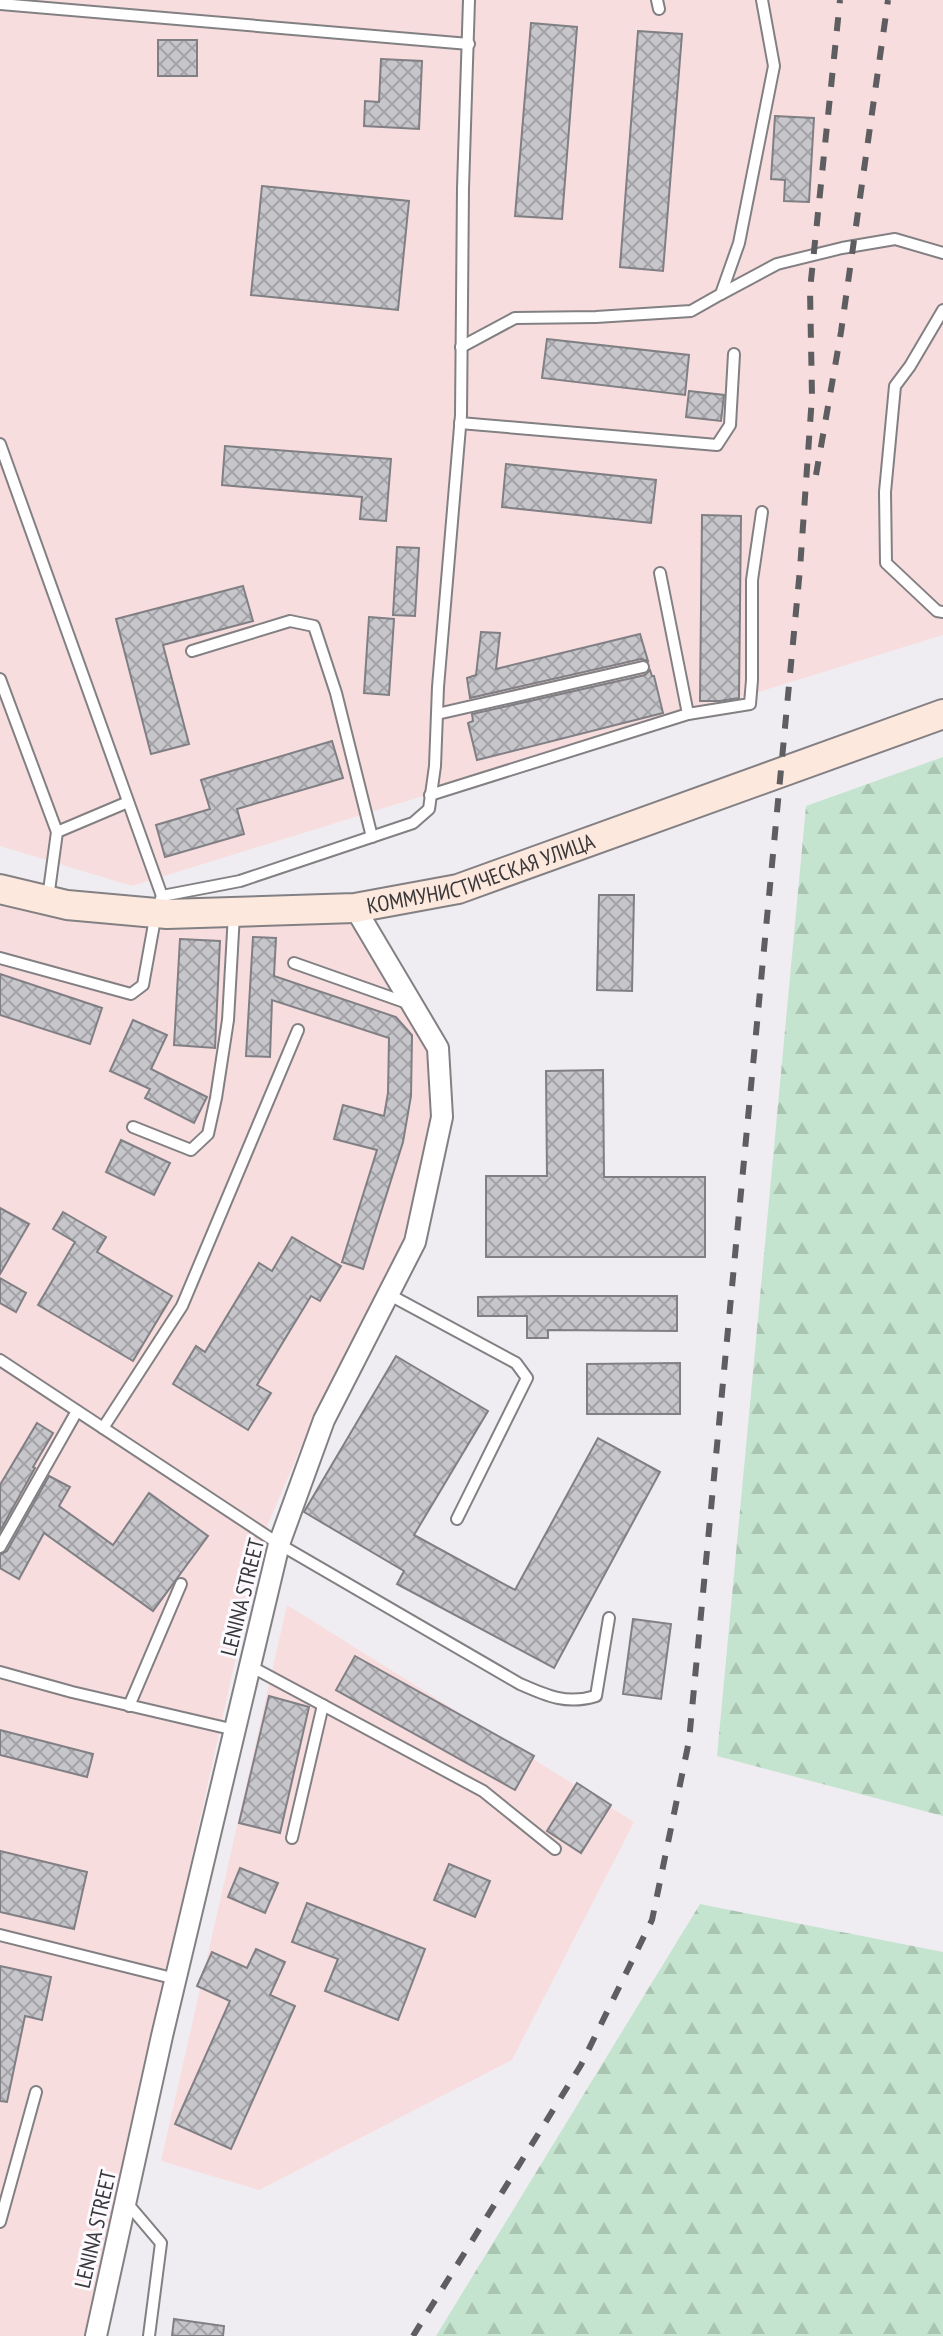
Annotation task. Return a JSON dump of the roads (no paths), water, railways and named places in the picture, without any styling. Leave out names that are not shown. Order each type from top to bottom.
[{"type":"main road","name":"КОММУНИСТИЧЕСКАЯ УЛИЦА","points":[[0,889],[67,905],[159,905],[234,912],[355,908],[458,889],[943,714]]},
{"type":"street","name":"LENINA STREET","points":[[96,2336],[176,1979],[279,1544],[324,1420],[415,1242],[442,1117],[438,1048],[355,908]]},
{"type":"lane","points":[[159,905],[413,823],[429,809],[435,766],[460,423],[469,0]]},
{"type":"lane","points":[[721,294],[739,243],[774,66],[762,0]]},
{"type":"lane","points":[[0,4],[469,44]]},
{"type":"lane","points":[[461,347],[515,318],[691,311],[777,264],[842,248],[895,239],[943,253]]},
{"type":"lane","points":[[943,310],[895,386],[885,492],[886,563],[937,611],[943,612]]},
{"type":"lane","points":[[460,423],[717,445],[730,425],[734,354]]},
{"type":"lane","points":[[0,444],[128,802],[159,905],[143,985],[131,994],[0,958]]},
{"type":"lane","points":[[430,795],[688,714],[750,704],[752,580],[762,512]]},
{"type":"lane","points":[[660,573],[688,714]]},
{"type":"lane","points":[[192,651],[290,621],[314,626],[336,693],[372,837]]},
{"type":"lane","points":[[437,714],[643,667]]},
{"type":"lane","points":[[0,679],[57,832],[47,900]]},
{"type":"lane","points":[[57,832],[128,802]]},
{"type":"lane","points":[[133,1127],[191,1150],[208,1134],[228,1020],[234,912]]},
{"type":"lane","points":[[294,963],[412,1004]]},
{"type":"lane","points":[[103,1428],[182,1306],[298,1030]]},
{"type":"lane","points":[[388,1294],[516,1363],[527,1378],[457,1519]]},
{"type":"lane","points":[[0,1360],[279,1544],[520,1684],[554,1699],[580,1701],[596,1696],[609,1618]]},
{"type":"lane","points":[[0,1547],[77,1411]]},
{"type":"lane","points":[[129,1706],[181,1584]]},
{"type":"lane","points":[[250,1666],[483,1791],[555,1849]]},
{"type":"lane","points":[[0,1672],[235,1730]]},
{"type":"lane","points":[[292,1838],[323,1705]]},
{"type":"lane","points":[[0,1935],[176,1979]]},
{"type":"lane","points":[[0,2222],[36,2092]]},
{"type":"lane","points":[[126,2202],[161,2243],[149,2336]]},
{"type":"railway","points":[[413,2336],[581,2065],[652,1920],[689,1741],[800,569],[812,396],[810,290],[840,0]]},
{"type":"railway","points":[[816,475],[841,332],[888,0]]}]
